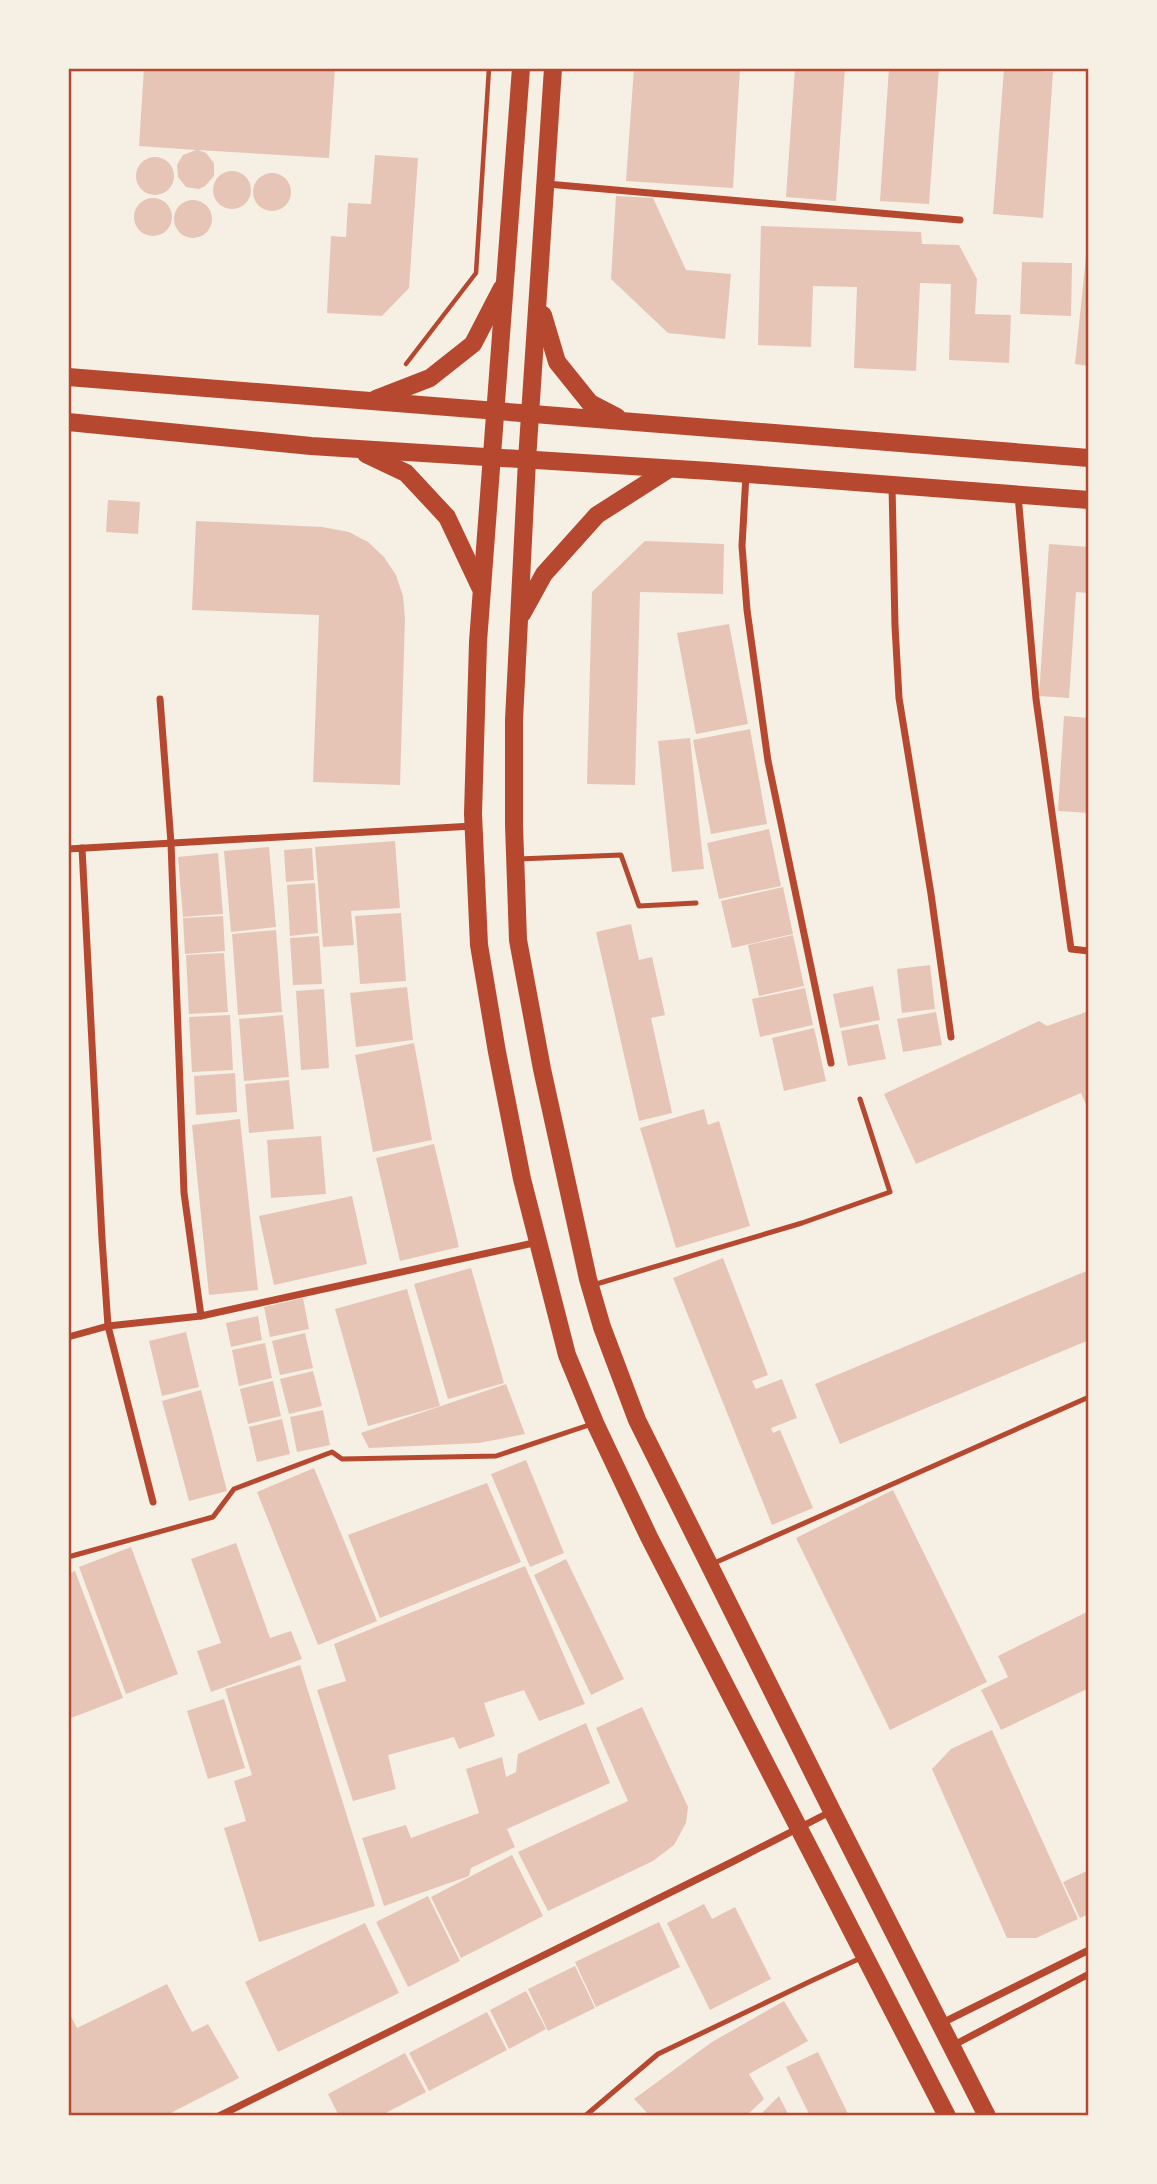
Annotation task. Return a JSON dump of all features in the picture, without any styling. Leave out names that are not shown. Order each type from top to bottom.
[{"type":"main road","points":[[521,68],[478,642],[472,814],[480,945],[497,1052],[522,1179],[567,1355],[595,1423],[649,1537],[947,2116]]},
{"type":"main road","points":[[553,68],[527,460],[514,720],[518,940],[542,1069],[590,1286],[602,1327],[637,1420],[987,2116]]},
{"type":"main road","points":[[372,401],[430,378],[473,344],[505,282]]},
{"type":"main road","points":[[539,301],[557,362],[590,403],[627,422]]},
{"type":"main road","points":[[68,377],[1089,458]]},
{"type":"main road","points":[[68,422],[356,449],[746,474],[1089,500]]},
{"type":"main road","points":[[356,449],[405,473],[447,517],[482,590]]},
{"type":"main road","points":[[519,621],[544,574],[597,515],[669,469]]},
{"type":"street","points":[[547,184],[960,220]]},
{"type":"street","points":[[746,474],[742,546],[747,610],[768,761],[831,1063]]},
{"type":"street","points":[[892,485],[899,698],[951,1037]]},
{"type":"street","points":[[1017,495],[1036,699],[1072,949],[1089,951]]},
{"type":"street","points":[[160,699],[171,843],[184,1193],[201,1316]]},
{"type":"street","points":[[68,849],[474,826]]},
{"type":"street","points":[[82,848],[108,1326],[153,1502]]},
{"type":"street","points":[[68,1337],[108,1326],[201,1316],[538,1242]]},
{"type":"street","points":[[219,2116],[832,1811]]},
{"type":"street","points":[[940,2024],[1089,1950]]},
{"type":"street","points":[[951,2047],[1089,1974]]},
{"type":"lane","points":[[515,859],[621,855],[639,906],[696,903]]},
{"type":"lane","points":[[590,1286],[802,1223],[890,1192],[860,1099]]},
{"type":"lane","points":[[709,1566],[1089,1396]]},
{"type":"lane","points":[[68,1557],[213,1517],[234,1489],[332,1452],[342,1459],[496,1455],[595,1423]]},
{"type":"lane","points":[[585,2116],[658,2054],[810,1980],[864,1957]]},
{"type":"path","points":[[405,364],[476,273],[489,68]]},
{"type":"building","points":[[144,68],[335,68],[329,158],[198,150],[206,153],[214,163],[214,176],[199,189],[186,187],[178,177],[177,165],[183,155],[196,150],[139,146]]},
{"type":"building","points":[[634,68],[740,68],[733,188],[626,181]]},
{"type":"building","points":[[795,68],[845,68],[836,201],[786,197]]},
{"type":"building","points":[[889,68],[939,68],[929,204],[880,201]]},
{"type":"building","points":[[1004,69],[1053,72],[1043,218],[993,214]]},
{"type":"building","points":[[375,155],[418,158],[409,288],[382,316],[327,313],[331,236],[346,237],[348,203],[371,204]]},
{"type":"building","points":[[155,157],[169,162],[174,176],[169,190],[155,195],[141,190],[136,176],[141,162]]},
{"type":"building","points":[[232,171],[246,176],[251,190],[246,204],[232,209],[218,204],[213,190],[218,176]]},
{"type":"building","points":[[272,173],[286,178],[291,192],[286,206],[272,211],[258,206],[253,192],[258,178]]},
{"type":"building","points":[[616,196],[653,198],[686,270],[731,274],[725,339],[668,333],[611,279]]},
{"type":"building","points":[[153,198],[167,203],[172,217],[167,231],[153,236],[139,231],[134,217],[139,203]]},
{"type":"building","points":[[193,200],[207,205],[212,219],[207,233],[193,238],[179,233],[174,219],[179,205]]},
{"type":"building","points":[[761,226],[921,232],[922,244],[959,245],[977,279],[975,314],[1011,315],[1009,363],[949,360],[951,284],[920,283],[916,371],[854,368],[857,287],[813,286],[811,347],[758,345]]},
{"type":"building","points":[[1086,256],[1089,256],[1089,366],[1075,364]]},
{"type":"building","points":[[1022,262],[1072,263],[1071,316],[1020,314]]},
{"type":"building","points":[[108,500],[140,502],[138,534],[106,532]]},
{"type":"building","points":[[196,521],[322,527],[349,532],[368,542],[384,557],[396,575],[403,596],[405,618],[400,785],[313,782],[319,615],[192,610]]},
{"type":"building","points":[[645,541],[724,544],[723,594],[640,592],[635,785],[587,784],[592,592]]},
{"type":"building","points":[[1049,544],[1089,547],[1089,593],[1076,592],[1069,698],[1039,696]]},
{"type":"building","points":[[729,624],[748,724],[696,734],[677,633]]},
{"type":"building","points":[[1064,716],[1089,718],[1089,813],[1058,811]]},
{"type":"building","points":[[750,729],[767,824],[711,834],[693,740]]},
{"type":"building","points":[[690,738],[704,869],[672,872],[658,741]]},
{"type":"building","points":[[769,829],[781,886],[719,899],[707,843]]},
{"type":"building","points":[[395,841],[400,908],[351,911],[354,945],[323,947],[315,847]]},
{"type":"building","points":[[269,847],[276,927],[231,932],[224,851]]},
{"type":"building","points":[[312,848],[314,880],[286,882],[284,850]]},
{"type":"building","points":[[218,853],[223,914],[183,917],[178,857]]},
{"type":"building","points":[[315,883],[318,933],[290,936],[287,885]]},
{"type":"building","points":[[783,887],[793,934],[732,948],[721,901]]},
{"type":"building","points":[[401,913],[406,981],[360,984],[355,916]]},
{"type":"building","points":[[223,916],[225,951],[185,954],[183,918]]},
{"type":"building","points":[[631,924],[639,960],[652,957],[665,1015],[651,1018],[672,1113],[639,1121],[596,932]]},
{"type":"building","points":[[276,930],[282,1012],[238,1015],[232,934]]},
{"type":"building","points":[[793,935],[804,986],[759,996],[748,945]]},
{"type":"building","points":[[319,936],[322,984],[293,985],[290,938]]},
{"type":"building","points":[[224,953],[228,1012],[189,1014],[186,955]]},
{"type":"building","points":[[930,965],[935,1009],[902,1013],[897,969]]},
{"type":"building","points":[[873,986],[880,1020],[840,1028],[833,994]]},
{"type":"building","points":[[407,987],[413,1040],[356,1047],[350,993]]},
{"type":"building","points":[[805,988],[813,1025],[760,1037],[752,999]]},
{"type":"building","points":[[324,989],[329,1068],[301,1070],[296,991]]},
{"type":"building","points":[[1089,1011],[1089,1111],[1081,1093],[916,1164],[884,1094],[1039,1021],[1047,1026]]},
{"type":"building","points":[[936,1012],[942,1045],[903,1052],[897,1019]]},
{"type":"building","points":[[230,1015],[233,1070],[192,1072],[189,1017]]},
{"type":"building","points":[[283,1015],[289,1077],[244,1081],[239,1019]]},
{"type":"building","points":[[878,1024],[886,1059],[848,1066],[841,1031]]},
{"type":"building","points":[[814,1028],[826,1081],[784,1091],[772,1038]]},
{"type":"building","points":[[414,1043],[432,1140],[373,1152],[355,1055]]},
{"type":"building","points":[[235,1073],[237,1112],[196,1115],[194,1076]]},
{"type":"building","points":[[289,1080],[294,1129],[249,1133],[245,1084]]},
{"type":"building","points":[[704,1109],[708,1125],[719,1121],[750,1226],[676,1248],[640,1128]]},
{"type":"building","points":[[240,1119],[258,1290],[209,1295],[192,1125]]},
{"type":"building","points":[[321,1136],[326,1194],[271,1198],[267,1140]]},
{"type":"building","points":[[434,1144],[459,1247],[400,1261],[376,1158]]},
{"type":"building","points":[[352,1196],[367,1264],[274,1285],[259,1216]]},
{"type":"building","points":[[723,1258],[768,1375],[752,1381],[756,1389],[782,1379],[797,1418],[771,1428],[773,1433],[780,1430],[813,1508],[772,1525],[673,1278]]},
{"type":"building","points":[[471,1268],[504,1383],[448,1399],[414,1284]]},
{"type":"building","points":[[1089,1270],[1089,1340],[840,1444],[815,1384]]},
{"type":"building","points":[[407,1289],[440,1406],[368,1426],[335,1309]]},
{"type":"building","points":[[303,1298],[309,1329],[270,1337],[264,1307]]},
{"type":"building","points":[[258,1316],[262,1340],[231,1347],[226,1323]]},
{"type":"building","points":[[186,1332],[199,1387],[162,1396],[149,1341]]},
{"type":"building","points":[[305,1333],[313,1368],[280,1375],[272,1341]]},
{"type":"building","points":[[265,1343],[272,1378],[239,1386],[232,1350]]},
{"type":"building","points":[[313,1371],[322,1406],[289,1414],[280,1379]]},
{"type":"building","points":[[273,1381],[281,1416],[248,1424],[240,1389]]},
{"type":"building","points":[[506,1384],[525,1434],[479,1443],[369,1448],[361,1433]]},
{"type":"building","points":[[201,1390],[227,1491],[189,1501],[162,1401]]},
{"type":"building","points":[[323,1410],[330,1445],[297,1452],[290,1417]]},
{"type":"building","points":[[282,1419],[290,1454],[257,1462],[249,1427]]},
{"type":"building","points":[[526,1460],[564,1553],[530,1567],[491,1474]]},
{"type":"building","points":[[314,1468],[377,1621],[318,1645],[257,1492]]},
{"type":"building","points":[[487,1483],[521,1562],[380,1618],[348,1535]]},
{"type":"building","points":[[893,1490],[987,1682],[890,1730],[796,1538]]},
{"type":"building","points":[[236,1543],[270,1638],[291,1631],[302,1659],[211,1692],[197,1651],[221,1643],[191,1559]]},
{"type":"building","points":[[131,1547],[178,1674],[126,1694],[79,1567]]},
{"type":"building","points":[[566,1559],[624,1679],[591,1695],[534,1575]]},
{"type":"building","points":[[525,1566],[585,1704],[539,1721],[524,1690],[484,1703],[495,1736],[459,1749],[454,1737],[388,1755],[396,1789],[353,1801],[317,1690],[346,1681],[334,1644]]},
{"type":"building","points":[[75,1571],[123,1698],[71,1718],[68,1711],[68,1574]]},
{"type":"building","points":[[1089,1611],[1089,1688],[1001,1730],[981,1690],[1008,1677],[998,1656]]},
{"type":"building","points":[[300,1665],[375,1906],[259,1942],[224,1828],[246,1821],[234,1781],[252,1775],[225,1689]]},
{"type":"building","points":[[224,1699],[245,1768],[208,1779],[187,1711]]},
{"type":"building","points":[[642,1707],[688,1807],[686,1823],[674,1845],[653,1861],[548,1911],[518,1852],[628,1801],[596,1728]]},
{"type":"building","points":[[586,1723],[610,1783],[507,1829],[515,1847],[471,1868],[469,1876],[384,1906],[362,1838],[406,1825],[411,1838],[479,1813],[466,1769],[502,1757],[506,1777],[516,1772],[518,1754]]},
{"type":"building","points":[[992,1730],[1078,1919],[1036,1938],[1007,1938],[932,1769],[951,1749]]},
{"type":"building","points":[[512,1855],[543,1916],[461,1958],[431,1897]]},
{"type":"building","points":[[1089,1870],[1089,1914],[1080,1918],[1063,1882]]},
{"type":"building","points":[[428,1896],[460,1961],[408,1987],[376,1922]]},
{"type":"building","points":[[704,1904],[712,1919],[735,1907],[771,1979],[710,2010],[667,1923]]},
{"type":"building","points":[[659,1922],[680,1967],[596,2007],[575,1962]]},
{"type":"building","points":[[365,1923],[399,1993],[278,2052],[245,1982]]},
{"type":"building","points":[[575,1966],[595,2008],[548,2031],[528,1989]]},
{"type":"building","points":[[167,1984],[192,2032],[208,2024],[239,2078],[165,2116],[70,2116],[68,2011],[77,2028]]},
{"type":"building","points":[[526,1991],[546,2029],[509,2049],[490,2010]]},
{"type":"building","points":[[784,2001],[808,2041],[749,2074],[764,2099],[746,2116],[650,2116],[634,2099],[712,2042]]},
{"type":"building","points":[[487,2012],[507,2050],[429,2091],[409,2053]]},
{"type":"building","points":[[818,2052],[849,2116],[810,2116],[786,2067]]},
{"type":"building","points":[[405,2053],[426,2092],[380,2116],[339,2116],[328,2094]]},
{"type":"building","points":[[779,2096],[789,2116],[759,2116]]}]
